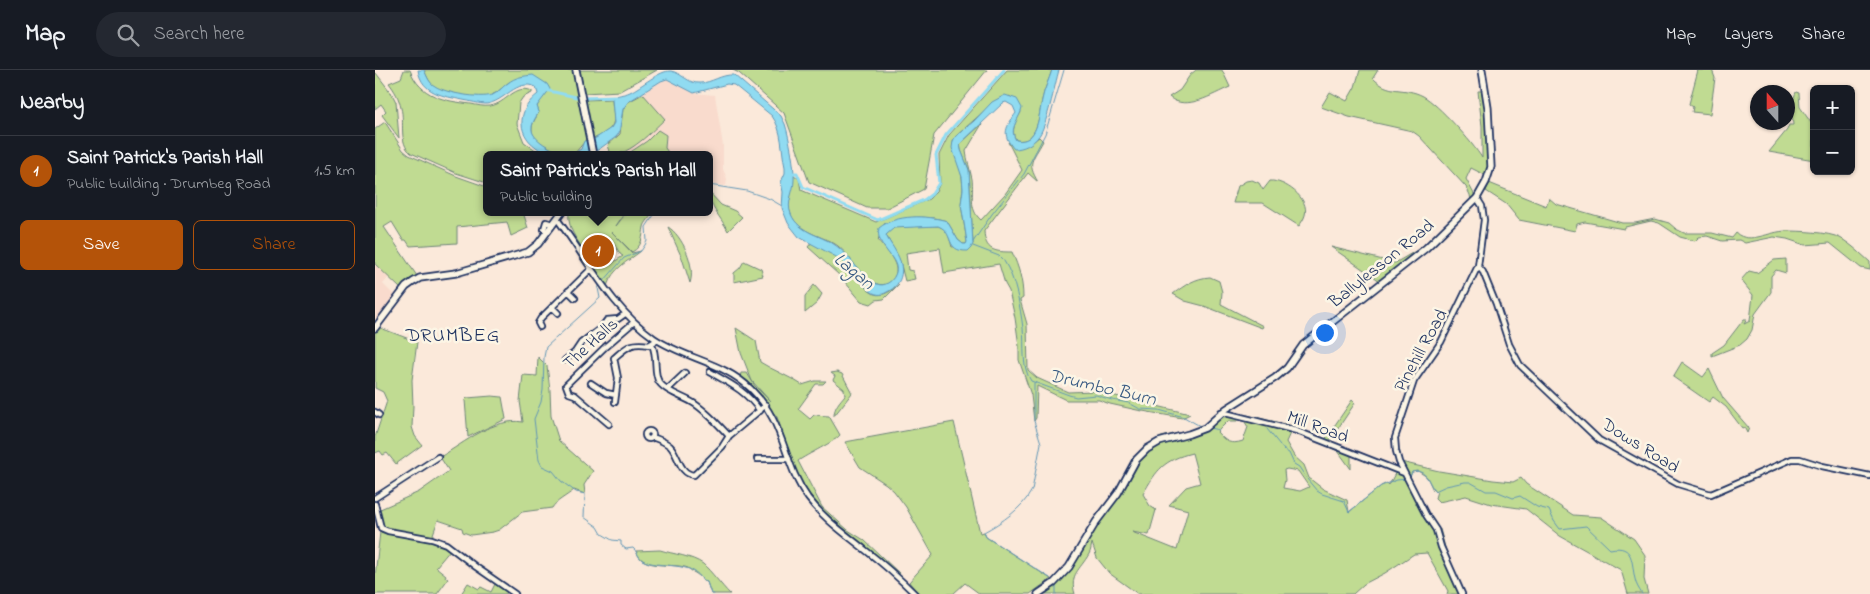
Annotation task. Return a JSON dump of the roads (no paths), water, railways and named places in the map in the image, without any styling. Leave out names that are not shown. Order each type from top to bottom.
[{"type":"main road","points":[[576,70],[592,151]]},
{"type":"main road","name":"Ballylesson Road","points":[[1038,594],[1054,583],[1069,567],[1096,522],[1118,493],[1141,454],[1159,442],[1198,431],[1210,424],[1221,412],[1275,378],[1287,368],[1303,345],[1426,248],[1477,198],[1484,188],[1491,167],[1488,108],[1482,70]]},
{"type":"main road","points":[[375,328],[400,295],[413,282],[420,278],[456,273],[523,254],[535,247],[559,216]]},
{"type":"street","name":"Pinehill Road","points":[[1463,594],[1441,547],[1436,530],[1426,515],[1397,457],[1395,438],[1407,397],[1419,372],[1441,342],[1479,266],[1484,220],[1482,206],[1477,198]]},
{"type":"street","points":[[544,229],[547,222],[555,221],[625,314],[656,339],[730,373],[749,387],[765,405],[778,428],[803,490],[823,516],[895,574],[915,594]]},
{"type":"street","name":"Dows Road","points":[[1479,266],[1488,285],[1509,344],[1521,365],[1599,440],[1678,484],[1711,494],[1792,459],[1800,459],[1822,466],[1870,476]]},
{"type":"street","points":[[540,327],[538,323],[552,307],[591,269]]},
{"type":"street","points":[[568,291],[575,298]]},
{"type":"street","points":[[552,307],[558,313]]},
{"type":"street","points":[[565,360],[575,352],[581,343],[601,328],[607,320],[618,320],[625,314]]},
{"type":"street","name":"The Halls","points":[[609,424],[575,395],[569,393],[566,385],[605,346],[634,322]]},
{"type":"street","points":[[652,345],[656,339]]},
{"type":"street","points":[[615,402],[619,378],[614,360],[618,354],[632,344],[652,345]]},
{"type":"street","points":[[652,345],[655,353],[657,380],[695,404],[729,436]]},
{"type":"street","points":[[710,372],[739,388],[751,399],[760,412]]},
{"type":"street","points":[[669,389],[685,373]]},
{"type":"street","points":[[591,383],[606,392],[616,395]]},
{"type":"street","points":[[652,437],[669,446],[675,452],[683,470],[688,474],[694,475],[729,436],[760,412],[765,405]]},
{"type":"street","name":"Mill Road","points":[[1221,412],[1297,431],[1406,477]]},
{"type":"street","points":[[375,498],[437,457]]},
{"type":"street","points":[[757,459],[789,459]]},
{"type":"street","points":[[375,504],[377,526],[388,532],[425,537],[446,544],[515,594]]},
{"type":"water","points":[[418,70],[424,70],[431,83],[440,89],[471,96],[487,96],[496,93],[514,79],[533,75],[547,84],[550,89],[537,106],[539,112],[532,125],[533,134],[536,138],[557,151],[542,151],[529,141],[522,127],[523,113],[538,94],[536,87],[522,86],[493,102],[480,104],[441,95],[429,89],[420,78]]},
{"type":"water","name":"Lagan","points":[[1052,70],[1059,70],[1044,125],[1038,137],[1031,144],[1014,149],[1007,139],[1006,131],[1016,113],[1013,106],[1006,102],[960,144],[969,170],[973,244],[971,248],[968,251],[956,248],[952,245],[943,229],[938,226],[894,228],[886,235],[901,263],[901,275],[900,280],[893,289],[883,294],[876,294],[869,290],[840,259],[799,237],[788,223],[782,208],[783,192],[781,182],[785,173],[785,167],[776,122],[772,116],[734,85],[727,84],[694,93],[667,79],[661,81],[628,102],[623,109],[619,133],[616,137],[597,151],[578,151],[581,149],[584,141],[596,138],[611,128],[614,123],[612,99],[630,92],[661,73],[671,71],[696,83],[709,82],[734,75],[781,116],[785,124],[794,168],[794,184],[789,205],[795,221],[806,230],[839,248],[866,278],[882,285],[892,280],[896,269],[879,235],[879,228],[886,223],[912,217],[947,221],[958,240],[963,244],[967,242],[961,204],[962,177],[952,148],[955,137],[992,102],[1005,95],[1017,99],[1022,108],[1013,131],[1016,140],[1029,138],[1036,127],[1043,96]]},
{"type":"waterway","points":[[789,173],[797,173],[803,187],[878,220],[924,200],[932,194],[939,183],[936,155],[946,135],[1004,70]]},
{"type":"waterway","points":[[973,242],[992,214],[1024,174],[1045,134],[1064,70]]},
{"type":"waterway","points":[[545,90],[576,97]]},
{"type":"waterway","points":[[585,98],[616,97]]},
{"type":"waterway","points":[[713,186],[747,191],[770,199],[782,206]]},
{"type":"waterway","points":[[603,282],[624,258],[641,251],[647,241],[646,227],[653,216]]},
{"type":"waterway","name":"Drumbo Burn","points":[[973,246],[999,256],[1003,260]]},
{"type":"waterway","name":"Drumbo Burn","points":[[1004,261],[1012,276],[1017,293],[1023,328],[1026,369],[1031,381],[1076,397],[1096,395],[1129,403],[1140,409],[1159,410],[1184,417],[1200,426]]},
{"type":"waterway","points":[[600,285],[598,288],[600,298],[546,347],[543,390],[541,402],[534,419],[539,460],[542,466],[553,471],[561,481],[576,492],[585,494],[584,517],[598,527],[602,534],[612,540],[621,541],[621,545],[626,549],[633,548],[642,560],[649,563],[692,570],[703,581],[707,582],[711,594],[714,594]]},
{"type":"waterway","points":[[1034,383],[1034,421],[1041,443],[1032,490],[1017,509],[984,532],[986,537],[1050,578]]},
{"type":"waterway","name":"Drumbo Burn","points":[[1209,428],[1219,430]]},
{"type":"waterway","name":"Drumbo Burn","points":[[1267,429],[1284,450],[1289,453],[1294,464],[1299,467],[1317,491],[1344,501],[1349,512],[1381,486],[1406,479]]},
{"type":"waterway","name":"Drumbo Burn","points":[[1410,477],[1412,472],[1421,472],[1435,491],[1446,486],[1470,482],[1486,491],[1496,491],[1513,498],[1520,496],[1537,507],[1549,510],[1560,529],[1586,526],[1610,549],[1618,548],[1628,552],[1632,561],[1636,583],[1642,594]]},
{"type":"waterway","points":[[1056,585],[1056,594]]},
{"type":"place","name":"Saint Patrick's Parish Hall","points":[[598,251]]},
{"type":"district","name":"DRUMBEG","points":[[453,334]]}]
